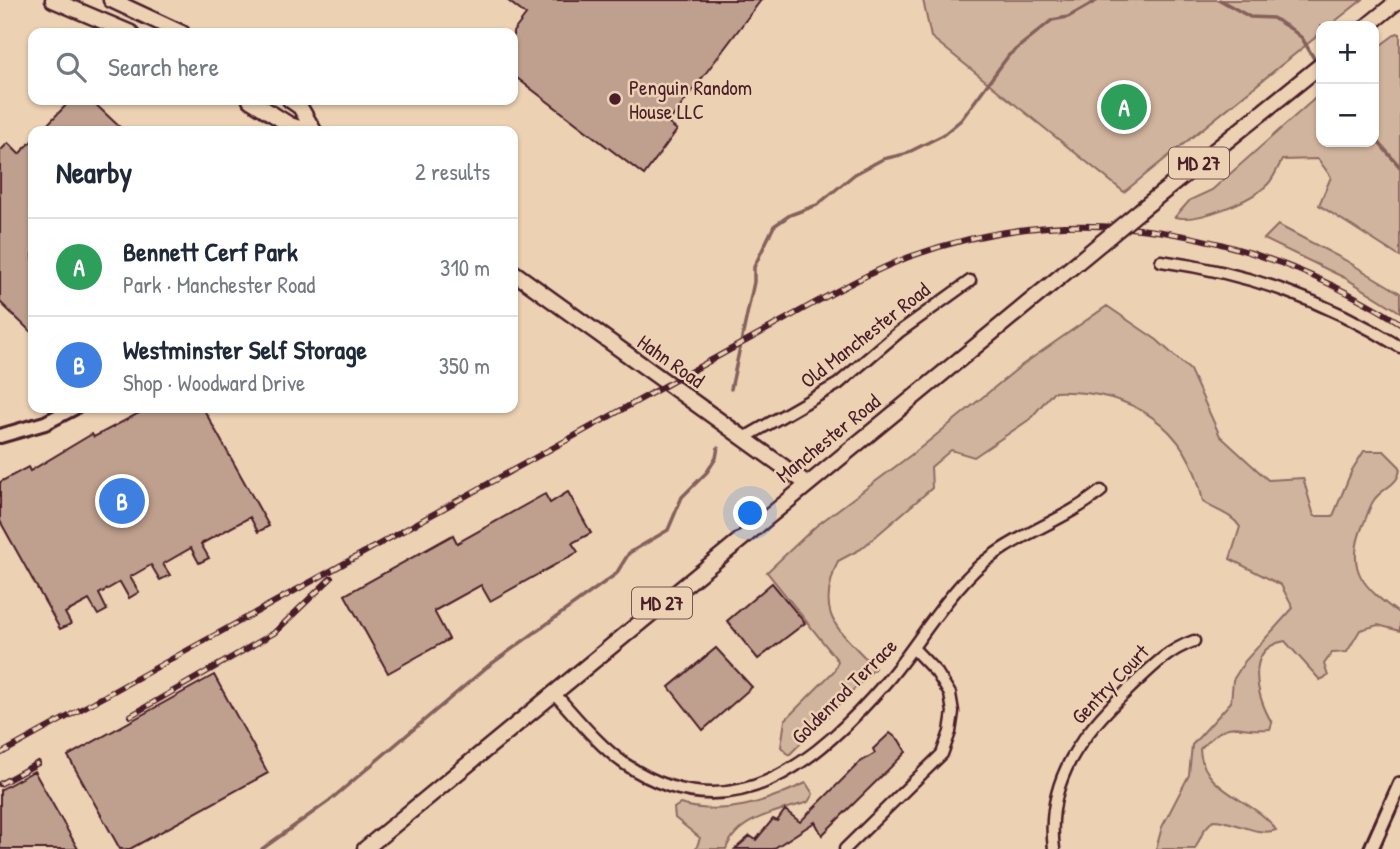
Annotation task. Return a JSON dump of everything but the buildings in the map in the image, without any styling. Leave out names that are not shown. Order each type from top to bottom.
[{"type":"main road","points":[[53,0],[119,28]]},
{"type":"main road","points":[[111,0],[171,28]]},
{"type":"main road","points":[[1373,21],[1399,0]]},
{"type":"main road","name":"Manchester Road","points":[[365,849],[806,483],[1316,69]]},
{"type":"main road","points":[[258,105],[293,126]]},
{"type":"main road","points":[[297,105],[311,126]]},
{"type":"main road","name":"Hahn Road","points":[[518,276],[806,483]]},
{"type":"street","points":[[1161,261],[1217,270],[1280,287],[1322,304],[1400,347]]},
{"type":"street","name":"Old Manchester Road","points":[[744,438],[838,384],[899,332],[970,281]]},
{"type":"street","points":[[0,436],[45,423],[64,413]]},
{"type":"street","name":"Goldenrod Terrace","points":[[554,693],[603,746],[650,779],[682,788],[732,792],[766,784],[817,750],[885,683],[952,594],[980,564],[1021,537],[1070,514],[1101,491]]},
{"type":"street","name":"Gentry Court","points":[[1054,849],[1054,804],[1063,769],[1074,750],[1101,716],[1164,655],[1194,641]]},
{"type":"street","points":[[845,849],[943,754],[953,712],[950,694],[937,673],[913,648]]},
{"type":"street","points":[[1371,849],[1400,784]]},
{"type":"shaded area","points":[[923,0],[1362,0],[1335,21],[1316,21],[1316,37],[1124,192],[931,37]]},
{"type":"shaded area","points":[[1397,33],[1400,34],[1400,257],[1319,205],[1331,177],[1318,159],[1282,160],[1268,184],[1249,197],[1210,214],[1175,217],[1190,200],[1212,190],[1316,97],[1316,147],[1379,147],[1379,46]]},
{"type":"shaded area","points":[[1278,225],[1400,293],[1400,312],[1345,278],[1264,239]]},
{"type":"shaded area","points":[[1107,306],[1157,340],[1190,370],[1220,436],[1268,480],[1303,478],[1314,516],[1333,516],[1352,470],[1364,451],[1384,451],[1400,467],[1397,478],[1374,500],[1358,541],[1356,554],[1357,566],[1367,586],[1400,614],[1400,631],[1378,625],[1360,630],[1347,652],[1332,653],[1324,664],[1328,676],[1320,680],[1285,641],[1272,645],[1263,653],[1258,663],[1257,675],[1262,700],[1272,723],[1270,729],[1233,727],[1220,732],[1200,749],[1203,764],[1210,776],[1267,819],[1276,830],[1253,830],[1213,820],[1204,830],[1195,849],[1156,849],[1162,827],[1189,775],[1192,745],[1231,702],[1233,680],[1245,661],[1293,608],[1281,585],[1230,559],[1240,527],[1228,516],[1203,502],[1196,475],[1184,451],[1169,432],[1130,405],[1107,397],[1053,392],[1030,419],[974,457],[951,450],[931,467],[932,488],[861,549],[838,561],[828,596],[829,609],[841,632],[875,668],[789,755],[781,747],[785,720],[834,671],[838,661],[767,572],[816,526],[919,449],[1022,365]]},
{"type":"shaded area","points":[[806,783],[813,794],[808,802],[750,822],[732,838],[726,849],[696,849],[700,838],[675,818],[674,808],[680,804],[713,809],[744,806]]},
{"type":"waterway","points":[[731,389],[754,282],[754,267],[774,226],[790,215],[817,205],[855,174],[883,159],[905,154],[943,135],[961,120],[1009,55],[1052,20],[1068,17],[1098,0]]},
{"type":"waterway","points":[[1220,0],[1250,17],[1273,18],[1291,29],[1302,38],[1316,62]]},
{"type":"waterway","points":[[1379,143],[1400,167]]},
{"type":"waterway","points":[[262,849],[329,801],[487,667],[616,574],[629,553],[668,530],[682,497],[707,472],[716,458],[718,447]]},
{"type":"railway","points":[[0,754],[809,306],[871,273],[909,257],[972,238],[1036,228],[1099,226],[1162,232],[1224,245],[1284,265],[1343,291],[1400,323]]},
{"type":"railway","points":[[130,716],[274,633],[331,578]]},
{"type":"railway","points":[[0,784],[38,763]]},
{"type":"place","name":"Penguin Random House LLC","points":[[615,99]]},
{"type":"place","name":"Bennett Cerf Park","points":[[1124,107]]},
{"type":"place","name":"Westminster Self Storage","points":[[122,501]]}]
